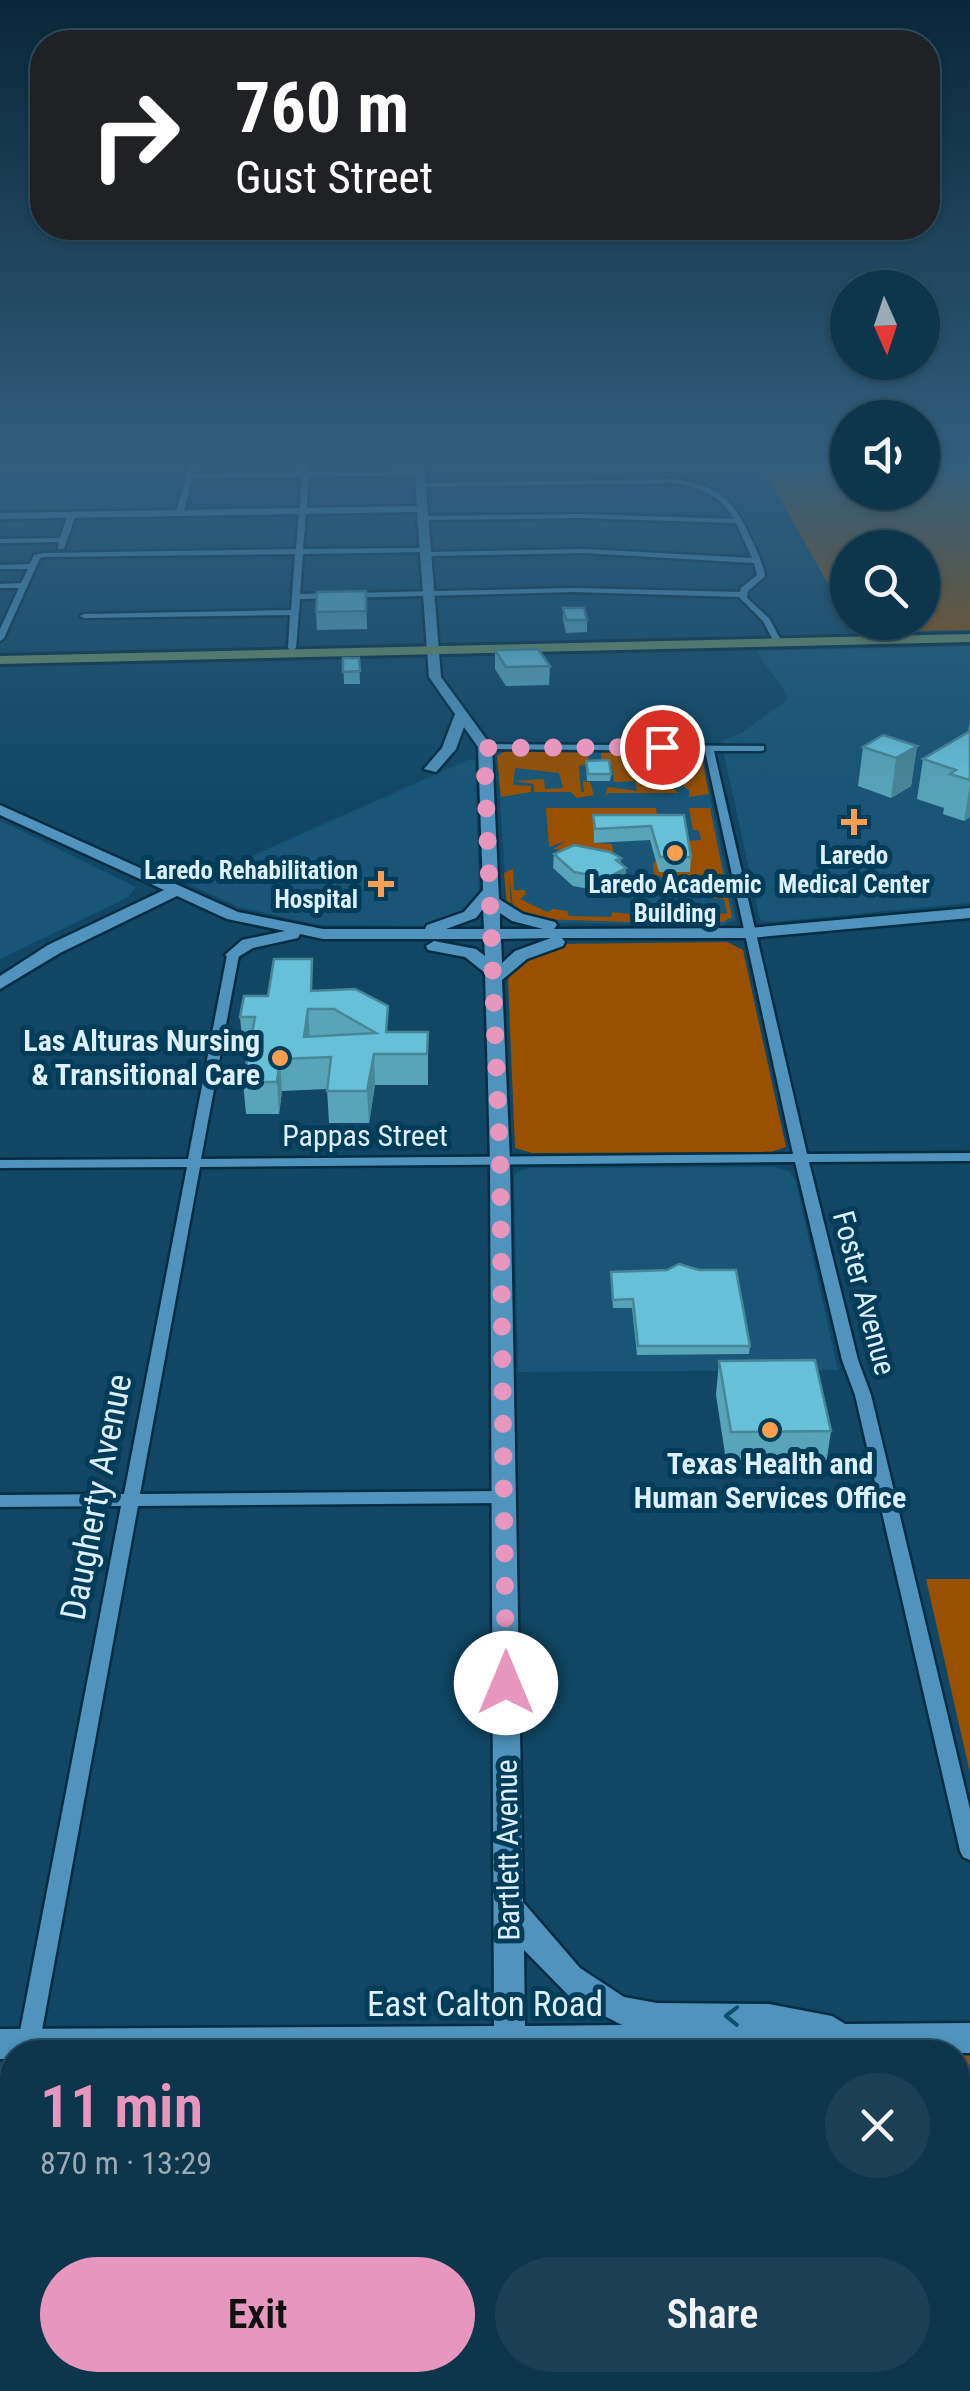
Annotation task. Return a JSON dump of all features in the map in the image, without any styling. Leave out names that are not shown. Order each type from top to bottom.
[{"type":"main road","points":[[429,576],[438,684],[484,748]]},
{"type":"main road","points":[[0,657],[970,638]]},
{"type":"main road","points":[[0,657],[434,648]]},
{"type":"main road","points":[[141,657],[202,650]]},
{"type":"main road","points":[[431,770],[449,749],[461,716]]},
{"type":"main road","name":"Bartlett Avenue","points":[[484,748],[500,1160],[510,2040]]},
{"type":"main road","points":[[0,809],[233,916],[314,932],[456,948],[474,955],[495,975],[525,952],[582,935]]},
{"type":"main road","points":[[130,912],[140,896],[136,870]]},
{"type":"main road","points":[[0,984],[54,949],[178,890]]},
{"type":"main road","points":[[392,936],[462,919],[492,895],[524,920],[605,934]]},
{"type":"main road","points":[[359,936],[749,933],[970,913]]},
{"type":"main road","points":[[233,916],[239,932],[234,955]]},
{"type":"main road","points":[[234,955],[262,940],[314,932]]},
{"type":"main road","points":[[509,1907],[541,1950],[593,1996],[615,2008],[662,2016],[750,2017],[819,2027],[862,2039]]},
{"type":"main road","name":"East Calton Road","points":[[818,2040],[970,2038]]},
{"type":"street","points":[[0,638],[29,576]]},
{"type":"street","points":[[292,648],[296,576]]},
{"type":"street","points":[[295,597],[574,590],[742,594],[761,576]]},
{"type":"street","points":[[742,594],[766,620],[778,642]]},
{"type":"street","points":[[0,600],[19,600]]},
{"type":"street","points":[[84,616],[293,612]]},
{"type":"street","points":[[484,748],[761,748]]},
{"type":"street","name":"Foster Avenue","points":[[709,748],[850,1360],[863,1395],[970,1851]]},
{"type":"street","name":"Daugherty Avenue","points":[[19,2040],[131,1500],[234,955]]},
{"type":"street","name":"Pappas Street","points":[[0,1164],[970,1157]]},
{"type":"street","points":[[0,1501],[504,1497]]},
{"type":"shaded area","points":[[940,576],[970,576],[970,630],[940,631]]},
{"type":"shaded area","name":"Laredo Medical Center","points":[[970,646],[970,903],[773,922],[760,920],[721,741],[740,734],[787,700],[756,651]]},
{"type":"shaded area","points":[[505,751],[587,751],[590,764],[579,766],[581,792],[583,781],[590,782],[594,795],[577,798],[571,792],[534,792],[534,784],[515,781],[544,779],[545,789],[563,788],[559,773],[515,768],[513,785],[531,786],[531,792],[501,797],[497,756]]},
{"type":"shaded area","points":[[508,751],[695,753],[702,758],[736,920],[723,925],[537,922],[507,906],[497,755]]},
{"type":"shaded area","points":[[601,752],[697,754],[702,758],[709,794],[689,797],[689,790],[679,783],[671,786],[679,793],[608,793],[605,797],[608,787],[637,791],[635,781],[614,782],[612,766],[601,764]]},
{"type":"shaded area","points":[[470,759],[475,761],[479,894],[471,911],[430,926],[318,925],[238,907],[189,884]]},
{"type":"shaded area","points":[[546,808],[656,808],[660,829],[593,829],[594,843],[612,844],[614,856],[553,849],[566,841],[549,847]]},
{"type":"shaded area","points":[[689,808],[710,808],[732,917],[723,922],[645,923],[647,914],[660,913],[662,919],[716,919],[716,914],[727,913],[724,899],[713,898],[713,893],[722,892],[720,885],[711,885],[710,879],[666,879],[654,874],[653,863],[685,841],[701,840],[699,831],[693,830]]},
{"type":"shaded area","points":[[0,821],[136,887],[127,898],[0,959]]},
{"type":"shaded area","points":[[513,869],[514,890],[524,890],[526,894],[520,899],[547,912],[567,911],[569,916],[629,914],[631,922],[539,919],[513,907],[509,874],[511,909],[507,906],[504,873]]},
{"type":"shaded area","points":[[727,942],[743,950],[786,1147],[771,1152],[532,1153],[515,1148],[508,980],[515,962],[560,944]]},
{"type":"shaded area","points":[[776,1167],[790,1172],[796,1182],[838,1370],[518,1372],[514,1177],[517,1172],[529,1168]]},
{"type":"shaded area","points":[[926,1579],[970,1579],[970,1773]]},
{"type":"building","points":[[366,591],[366,611],[316,612],[317,592]]},
{"type":"building","points":[[563,608],[584,608],[587,620],[566,620]]},
{"type":"building","points":[[538,649],[550,666],[506,667],[495,650]]},
{"type":"building","points":[[343,658],[359,658],[360,671],[343,672]]},
{"type":"building","points":[[970,731],[970,780],[950,774],[956,770],[923,759]]},
{"type":"building","points":[[883,735],[917,746],[896,758],[863,747]]},
{"type":"building","points":[[609,760],[611,774],[588,774],[586,761]]},
{"type":"building","points":[[593,815],[684,815],[691,857],[660,857],[651,826],[595,829]]},
{"type":"building","points":[[574,845],[610,852],[621,858],[616,860],[626,868],[607,878],[574,872],[554,854]]},
{"type":"building","points":[[274,959],[312,959],[311,991],[355,989],[388,1006],[386,1032],[428,1032],[427,1054],[374,1054],[367,1091],[327,1091],[331,1057],[280,1059],[277,1082],[243,1082],[255,1017],[240,1017],[244,996],[268,996]],"holes":[[[308,1009],[334,1009],[376,1033],[304,1037]]]},
{"type":"building","points":[[679,1264],[699,1270],[736,1270],[750,1346],[638,1346],[633,1299],[613,1300],[611,1272],[667,1270]]},
{"type":"building","points":[[815,1360],[831,1431],[731,1432],[719,1361]]},
{"type":"place","name":"Laredo Medical Center","points":[[854,822]]},
{"type":"place","name":"Laredo Academic Building","points":[[675,853]]},
{"type":"place","name":"Laredo Rehabilitation Hospital","points":[[381,884]]},
{"type":"place","name":"Las Alturas Nursing & Transitional Care","points":[[280,1058]]},
{"type":"place","name":"Texas Health and Human Services Office","points":[[770,1430]]},
{"type":"route","points":[[506,1683],[500,1160],[484,748],[662,747]]}]
